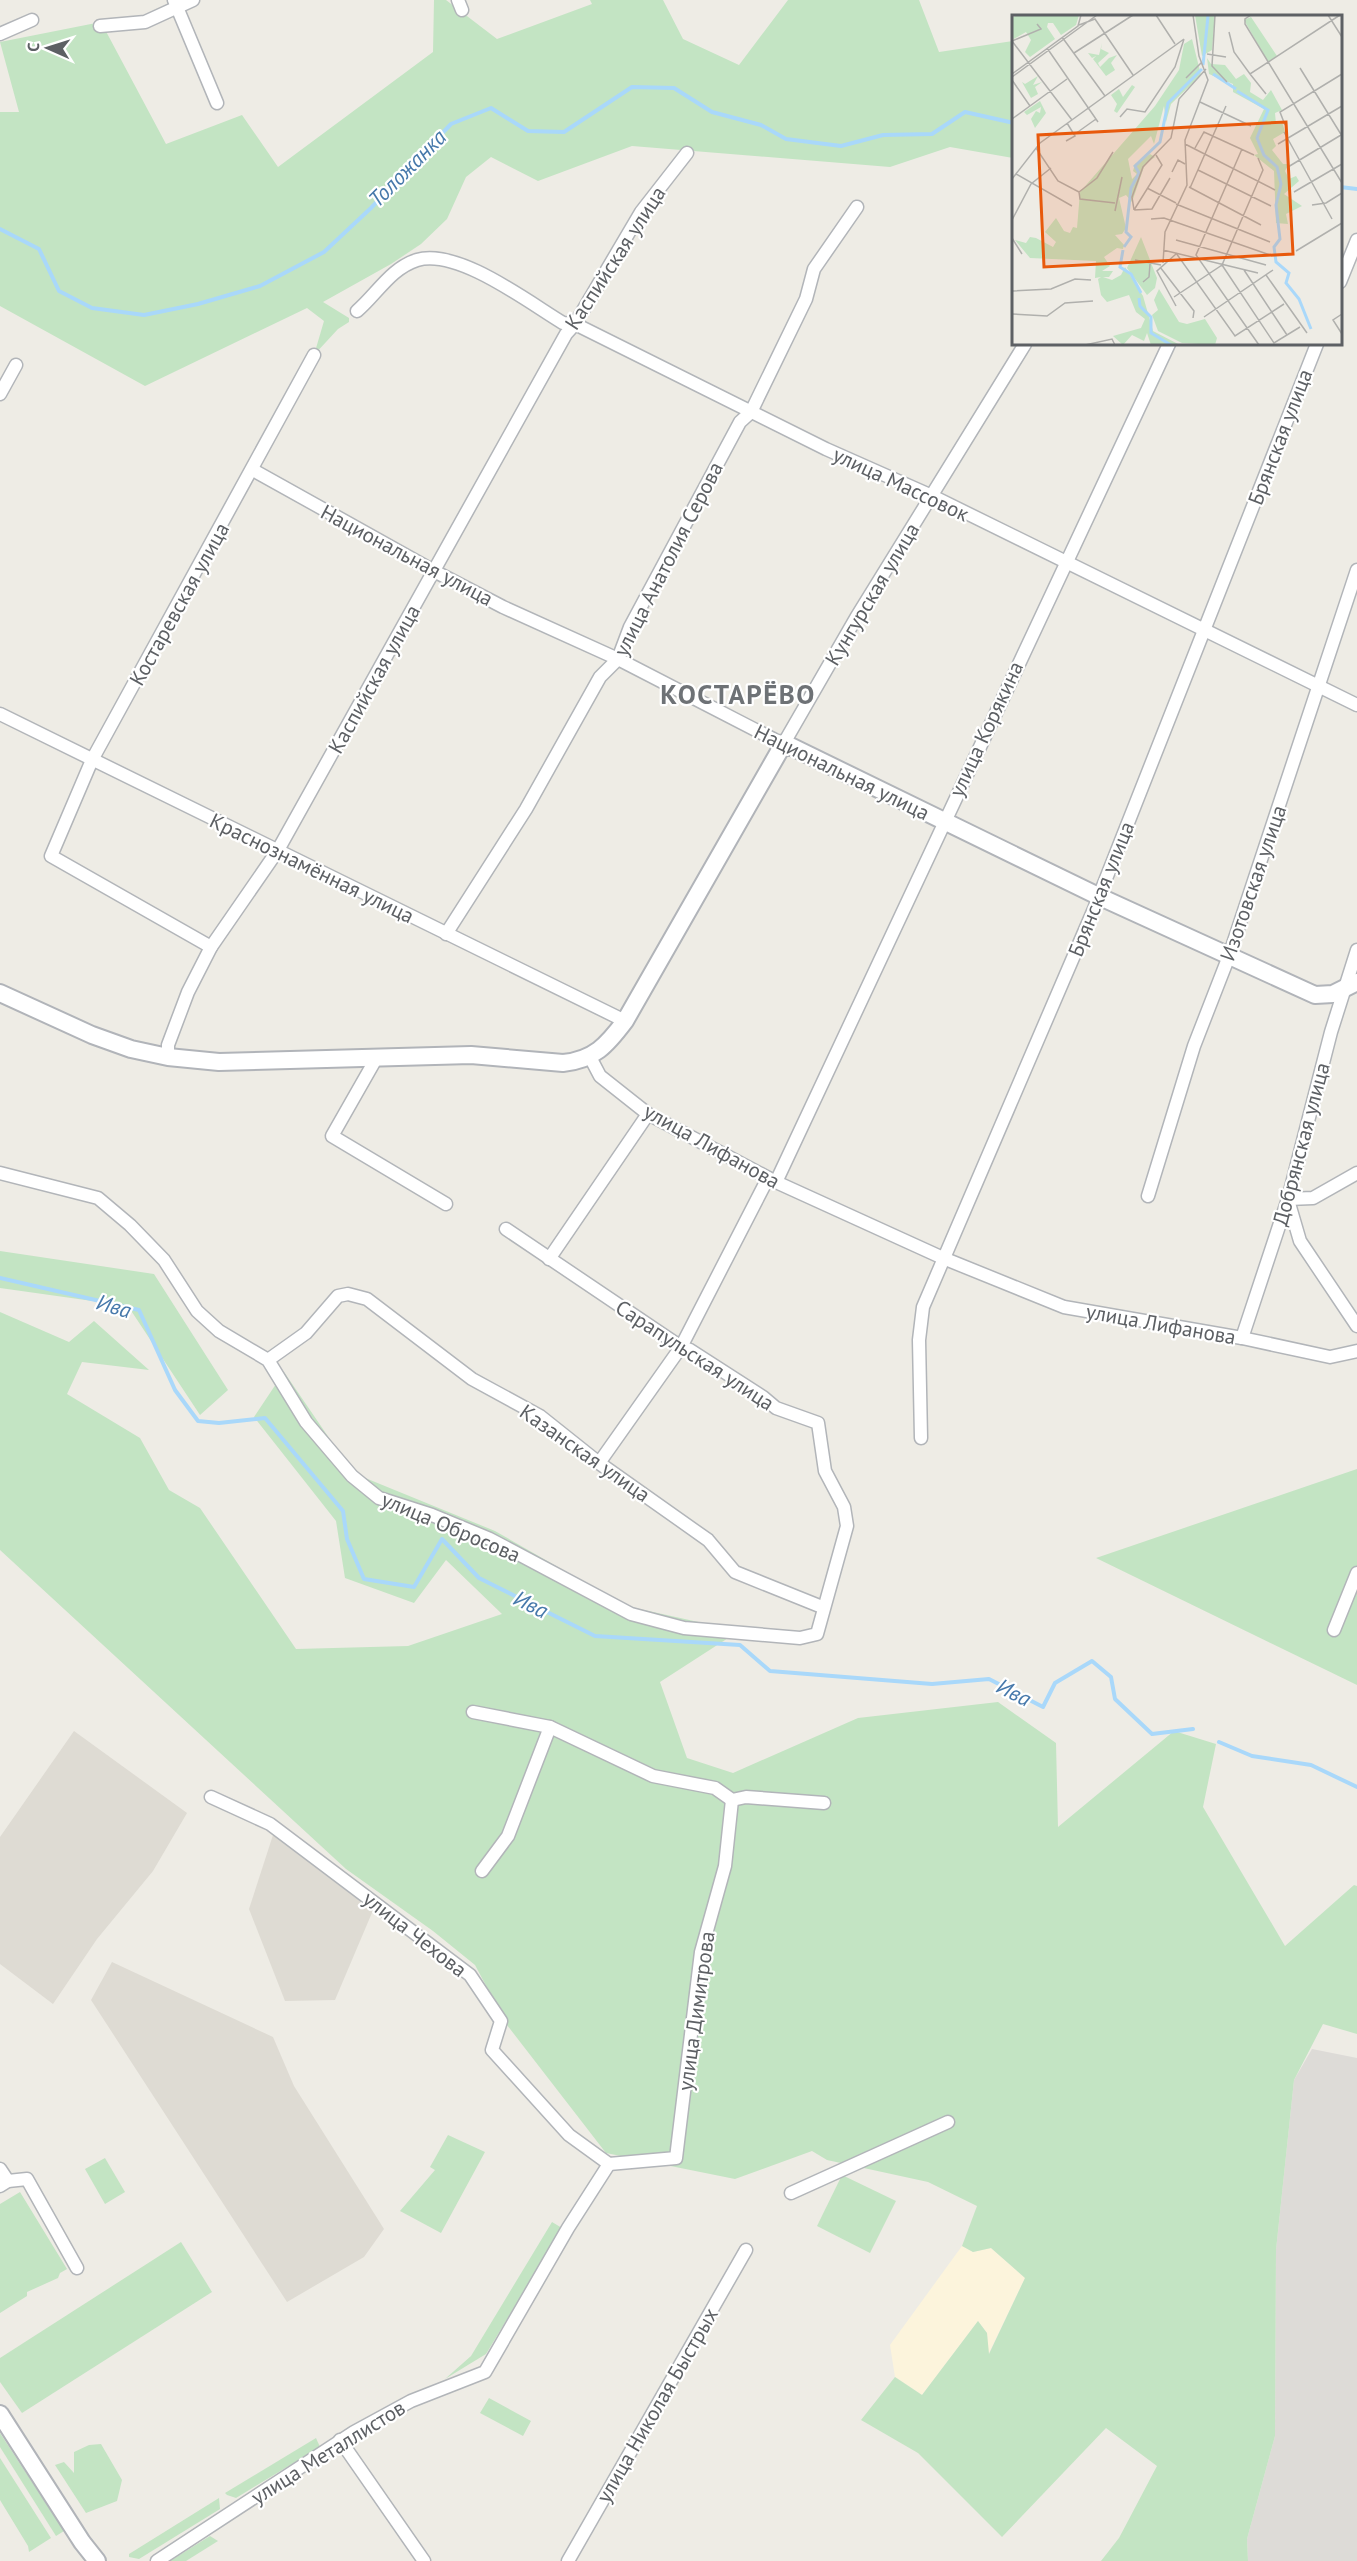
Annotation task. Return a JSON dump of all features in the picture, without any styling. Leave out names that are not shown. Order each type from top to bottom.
[{"type":"street","points":[[100,26],[145,22],[176,4],[193,0]]},
{"type":"street","points":[[176,4],[217,103]]},
{"type":"street","points":[[0,34],[32,20]]},
{"type":"street","name":"Каспийская улица","points":[[168,1057],[168,1045],[188,992],[211,947],[278,850],[566,334],[575,324],[641,212],[687,153]]},
{"type":"street","name":"улица Анатолия Серова","points":[[446,934],[526,808],[600,676],[618,659],[630,627],[740,422],[751,412],[806,299],[814,269],[856,207]]},
{"type":"street","points":[[1342,279],[1357,240]]},
{"type":"street","name":"улица Массовок","points":[[357,311],[392,275],[417,260],[447,260],[473,269],[563,323],[575,324],[826,449],[932,496],[1357,705]]},
{"type":"street","name":"Кунгурская улица","points":[[590,1058],[605,1047],[625,1021],[784,743],[1024,345]]},
{"type":"street","name":"улица Корякина","points":[[598,1463],[681,1347],[772,1180],[1169,345]]},
{"type":"street","name":"Брянская улица","points":[[921,1438],[919,1340],[923,1307],[1098,896],[1206,630],[1317,345]]},
{"type":"street","name":"Костаревская улица","points":[[211,947],[51,856],[92,760],[314,355]]},
{"type":"street","points":[[0,394],[16,365]]},
{"type":"street","name":"Национальная улица","points":[[253,470],[503,607],[618,659],[775,740],[1098,896],[1315,995],[1333,994],[1351,986]]},
{"type":"street","name":"Изотовская улица","points":[[1148,1196],[1194,1046],[1229,956],[1317,693],[1317,684],[1357,570]]},
{"type":"street","name":"Краснознамённая улица","points":[[0,714],[625,1021]]},
{"type":"street","name":"Добрянская улица","points":[[1242,1338],[1288,1199],[1351,986],[1357,950]]},
{"type":"street","points":[[0,993],[92,1035],[131,1049],[168,1057],[219,1062],[471,1055],[563,1064],[590,1058]]},
{"type":"street","points":[[377,1057],[332,1136],[446,1204]]},
{"type":"street","name":"улица Лифанова","points":[[590,1058],[600,1076],[648,1114],[772,1180],[943,1258],[1064,1307],[1242,1338],[1330,1357],[1357,1351]]},
{"type":"street","points":[[549,1259],[648,1114]]},
{"type":"street","name":"улица Обросова","points":[[0,1173],[98,1198],[130,1225],[164,1260],[197,1311],[219,1331],[268,1360],[306,1422],[352,1476],[379,1498],[432,1515],[490,1539],[631,1614],[684,1628],[800,1638],[817,1634],[822,1607]]},
{"type":"street","points":[[1357,1173],[1313,1198],[1288,1199],[1300,1241],[1357,1326]]},
{"type":"street","name":"Сарапульская улица","points":[[506,1229],[681,1347],[718,1367],[776,1408],[818,1423],[825,1471],[844,1507],[847,1526],[822,1607]]},
{"type":"street","name":"Казанская улица","points":[[268,1360],[306,1333],[338,1296],[348,1294],[367,1299],[472,1379],[540,1416],[598,1463],[708,1540],[735,1572],[822,1607]]},
{"type":"street","points":[[1334,1630],[1357,1573]]},
{"type":"street","points":[[473,1712],[550,1727],[653,1776],[715,1788],[732,1800],[746,1797],[824,1803]]},
{"type":"street","points":[[482,1871],[508,1836],[550,1727]]},
{"type":"street","name":"улица Чехова","points":[[211,1797],[270,1824],[470,1975],[501,2021],[492,2050],[569,2135],[609,2164]]},
{"type":"street","name":"улица Димитрова","points":[[609,2164],[676,2158],[700,1952],[725,1866],[732,1800]]},
{"type":"street","points":[[791,2193],[948,2122]]},
{"type":"street","name":"улица Металлистов","points":[[158,2561],[340,2440],[411,2401],[485,2372],[568,2228],[609,2164]]},
{"type":"street","points":[[0,2169],[4,2184],[27,2179],[77,2268]]},
{"type":"street","name":"улица Николая Быстрых","points":[[568,2561],[746,2250]]},
{"type":"street","points":[[0,2414],[82,2542],[97,2561]]},
{"type":"street","points":[[340,2440],[424,2561]]},
{"type":"shaded area","points":[[74,1731],[187,1813],[153,1871],[97,1939],[53,2004],[0,1964],[0,1837]]},
{"type":"shaded area","points":[[273,1835],[374,1908],[335,2000],[285,2001],[249,1909]]},
{"type":"shaded area","points":[[112,1962],[273,2037],[294,2086],[384,2229],[364,2257],[287,2302],[91,2000]]},
{"type":"shaded area","points":[[1312,2049],[1357,2058],[1357,2561],[1248,2561],[1247,2539],[1275,2436],[1276,2250],[1294,2080]]},
{"type":"shaded area","points":[[962,2246],[973,2252],[991,2248],[1025,2278],[988,2355],[987,2333],[978,2321],[922,2395],[895,2377],[890,2345]]},
{"type":"green space","points":[[434,0],[446,0],[497,39],[592,4],[590,0],[663,0],[683,39],[739,65],[788,0],[919,0],[939,52],[1012,41],[1012,158],[950,147],[890,167],[632,146],[538,181],[491,157],[466,177],[447,219],[421,244],[391,264],[323,302],[349,318],[349,322],[338,329],[314,355],[324,321],[307,308],[145,386],[0,306],[0,112],[19,112],[0,42],[101,22],[166,144],[242,115],[278,167],[433,52]]},
{"type":"green space","points":[[0,1251],[154,1274],[228,1390],[200,1415],[128,1306],[0,1288]]},
{"type":"green space","points":[[0,1312],[69,1342],[94,1321],[149,1370],[82,1362],[67,1394],[140,1438],[169,1490],[200,1508],[296,1649],[408,1646],[502,1614],[446,1560],[414,1603],[345,1578],[336,1521],[254,1417],[284,1372],[353,1473],[495,1531],[626,1606],[739,1631],[660,1682],[687,1758],[733,1773],[858,1718],[998,1702],[1056,1743],[1058,1827],[1174,1731],[1216,1744],[1203,1807],[1285,1946],[1354,1885],[1357,1886],[1357,2034],[1323,2024],[1294,2080],[1276,2250],[1275,2436],[1247,2539],[1248,2561],[1101,2561],[1119,2538],[1157,2466],[1106,2428],[1002,2537],[918,2453],[861,2420],[895,2377],[922,2395],[978,2321],[987,2333],[989,2354],[1025,2278],[991,2248],[973,2252],[962,2246],[977,2206],[928,2182],[827,2160],[812,2151],[735,2179],[606,2153],[507,2025],[475,1965],[433,1931],[346,1869],[0,1550]]},
{"type":"green space","points":[[1357,1469],[1357,1685],[1096,1558]]},
{"type":"green space","points":[[448,2135],[485,2152],[441,2233],[400,2211],[435,2170],[430,2167]]},
{"type":"green space","points":[[105,2158],[125,2192],[105,2204],[85,2169]]},
{"type":"green space","points":[[842,2175],[896,2201],[870,2253],[817,2226]]},
{"type":"green space","points":[[20,2192],[67,2269],[60,2273],[58,2278],[27,2292],[27,2296],[0,2313],[0,2204]]},
{"type":"green space","points":[[552,2222],[562,2228],[486,2354],[445,2379],[471,2356]]},
{"type":"green space","points":[[181,2242],[212,2292],[22,2413],[0,2382],[0,2358]]},
{"type":"green space","points":[[489,2398],[531,2421],[523,2436],[480,2413]]},
{"type":"green space","points":[[0,2433],[64,2531],[56,2536],[0,2447]]},
{"type":"green space","points":[[316,2438],[320,2447],[236,2498],[225,2493]]},
{"type":"green space","points":[[101,2444],[122,2480],[117,2501],[86,2513],[55,2465],[64,2462],[74,2473],[74,2452],[89,2445]]},
{"type":"green space","points":[[0,2458],[51,2538],[29,2552],[28,2546],[0,2500]]},
{"type":"green space","points":[[219,2498],[220,2509],[139,2559],[129,2557],[129,2554]]},
{"type":"green space","points":[[210,2536],[218,2541],[186,2561],[170,2561]]},
{"type":"waterway","name":"Толожанка","points":[[0,229],[39,249],[59,291],[92,308],[144,315],[198,304],[260,286],[324,252],[371,208],[451,124],[491,108],[528,131],[564,132],[632,87],[674,88],[712,112],[761,125],[786,139],[841,146],[883,135],[932,134],[965,112],[1012,123]]},
{"type":"waterway","name":"Толожанка","points":[[1342,187],[1357,189]]},
{"type":"waterway","name":"Ива","points":[[0,1278],[139,1310],[175,1390],[198,1421],[219,1423],[265,1418],[343,1511],[347,1539],[364,1579],[414,1587],[442,1539],[479,1578],[595,1636],[740,1645],[770,1671],[932,1684],[989,1679],[1043,1707],[1055,1683],[1092,1661],[1111,1677],[1115,1699],[1152,1734],[1193,1729]]},
{"type":"waterway","name":"Ива","points":[[1219,1742],[1252,1756],[1311,1765],[1357,1787]]},
{"type":"district","name":"КОСТАРЁВО","points":[[738,694]]}]
